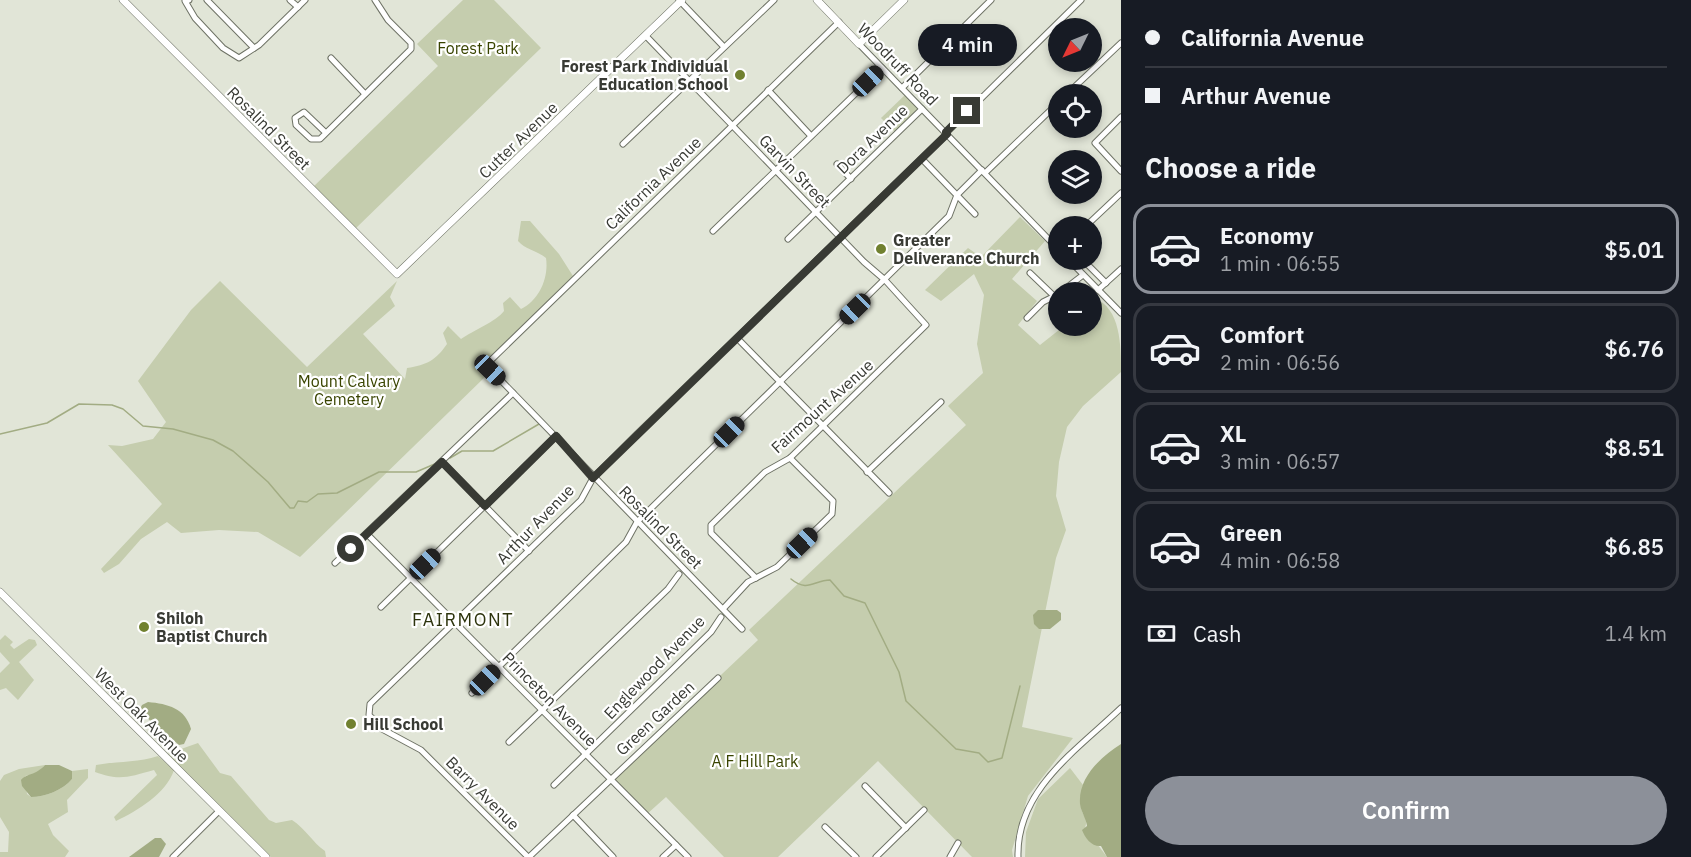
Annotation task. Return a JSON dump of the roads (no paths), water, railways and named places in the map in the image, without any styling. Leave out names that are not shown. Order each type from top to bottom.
[{"type":"street","name":"Rosalind Street","points":[[123,0],[397,274]]},
{"type":"street","points":[[207,0],[254,48]]},
{"type":"street","points":[[291,0],[298,7]]},
{"type":"street","points":[[187,1],[209,33],[223,48],[239,58],[254,48],[305,0]]},
{"type":"street","points":[[623,144],[774,0]]},
{"type":"street","points":[[860,44],[904,0]]},
{"type":"street","points":[[902,88],[991,0]]},
{"type":"street","name":"Arthur Avenue","points":[[370,704],[581,500],[593,478],[922,159],[1081,0]]},
{"type":"street","points":[[326,133],[304,112],[295,118],[296,125],[311,139],[317,140],[326,133],[411,47],[411,43],[388,20],[375,1]]},
{"type":"street","name":"Cutter Avenue","points":[[397,274],[681,1]]},
{"type":"street","points":[[681,1],[724,47]]},
{"type":"street","name":"Woodruff Road","points":[[820,1],[1048,239]]},
{"type":"street","name":"California Avenue","points":[[486,365],[839,22]]},
{"type":"street","name":"Garvin Street","points":[[646,36],[841,238],[885,280],[926,325]]},
{"type":"street","points":[[1078,84],[1121,43]]},
{"type":"street","points":[[331,58],[365,94]]},
{"type":"street","points":[[713,231],[882,68]]},
{"type":"street","points":[[768,90],[811,136]]},
{"type":"street","name":"Dora Avenue","points":[[788,239],[922,109]]},
{"type":"street","points":[[472,693],[626,542],[637,522],[949,216],[957,195],[1048,112]]},
{"type":"street","points":[[1121,117],[1095,143],[1121,171]]},
{"type":"street","points":[[922,159],[975,214]]},
{"type":"street","points":[[837,164],[851,179]]},
{"type":"street","points":[[1097,216],[1121,193]]},
{"type":"street","points":[[1102,287],[1121,269]]},
{"type":"street","points":[[1078,270],[1090,282]]},
{"type":"street","points":[[1093,270],[1106,284]]},
{"type":"street","points":[[1030,273],[1048,286]]},
{"type":"street","points":[[1074,282],[1083,275]]},
{"type":"street","points":[[1102,294],[1121,313]]},
{"type":"street","points":[[1027,318],[1048,299]]},
{"type":"street","name":"Fairmount Avenue","points":[[756,578],[710,530],[711,525],[765,472],[790,458],[926,325]]},
{"type":"street","points":[[737,338],[889,493]]},
{"type":"street","name":"Rosalind Street","points":[[486,365],[556,436],[593,478],[742,629]]},
{"type":"street","points":[[335,563],[513,393]]},
{"type":"street","points":[[867,472],[941,402]]},
{"type":"street","points":[[381,607],[556,436]]},
{"type":"street","name":"Englewood Avenue","points":[[723,609],[756,578],[777,567],[832,514],[833,501],[790,458]]},
{"type":"street","points":[[442,462],[529,551]]},
{"type":"street","name":"Princeton Avenue","points":[[367,534],[688,857]]},
{"type":"street","points":[[509,742],[669,589],[679,574]]},
{"type":"street","name":"West Oak Avenue","points":[[0,592],[266,857]]},
{"type":"street","name":"Englewood Avenue","points":[[554,785],[711,632],[721,617]]},
{"type":"street","name":"Green Garden","points":[[529,857],[718,678]]},
{"type":"street","name":"Barry Avenue","points":[[370,704],[369,715],[375,723],[421,750],[529,857]]},
{"type":"street","points":[[1018,857],[1021,826],[1035,793],[1049,776],[1121,708]]},
{"type":"street","points":[[865,786],[906,828]]},
{"type":"street","points":[[876,857],[924,810]]},
{"type":"street","points":[[175,856],[219,811]]},
{"type":"street","points":[[573,815],[613,857]]},
{"type":"street","points":[[825,827],[856,857]]},
{"type":"street","points":[[950,857],[958,843]]},
{"type":"street","points":[[663,857],[676,845]]},
{"type":"waterway","points":[[0,434],[47,423],[79,404],[112,405],[123,409],[143,426],[173,429],[213,440],[233,451],[268,482],[290,508],[294,508],[298,501],[307,502],[318,494],[337,493],[379,472],[416,472],[437,463]]},
{"type":"waterway","points":[[450,458],[462,451],[493,451],[539,424]]},
{"type":"waterway","points":[[791,579],[802,585],[830,580],[844,596],[865,603],[899,672],[906,701],[956,749],[979,753],[988,762],[1002,758],[1020,686]]},
{"type":"place","name":"Forest Park Individual Education School","points":[[740,75]]},
{"type":"place","name":"Greater Deliverance Church","points":[[881,249]]},
{"type":"place","name":"Shiloh Baptist Church","points":[[144,627]]},
{"type":"place","name":"Hill School","points":[[351,724]]},
{"type":"district","name":"FAIRMONT","points":[[463,619]]},
{"type":"park label","name":"Forest Park","points":[[478,48]]},
{"type":"park label","name":"Mount Calvary Cemetery","points":[[349,390]]},
{"type":"park label","name":"A F Hill Park","points":[[755,761]]}]
